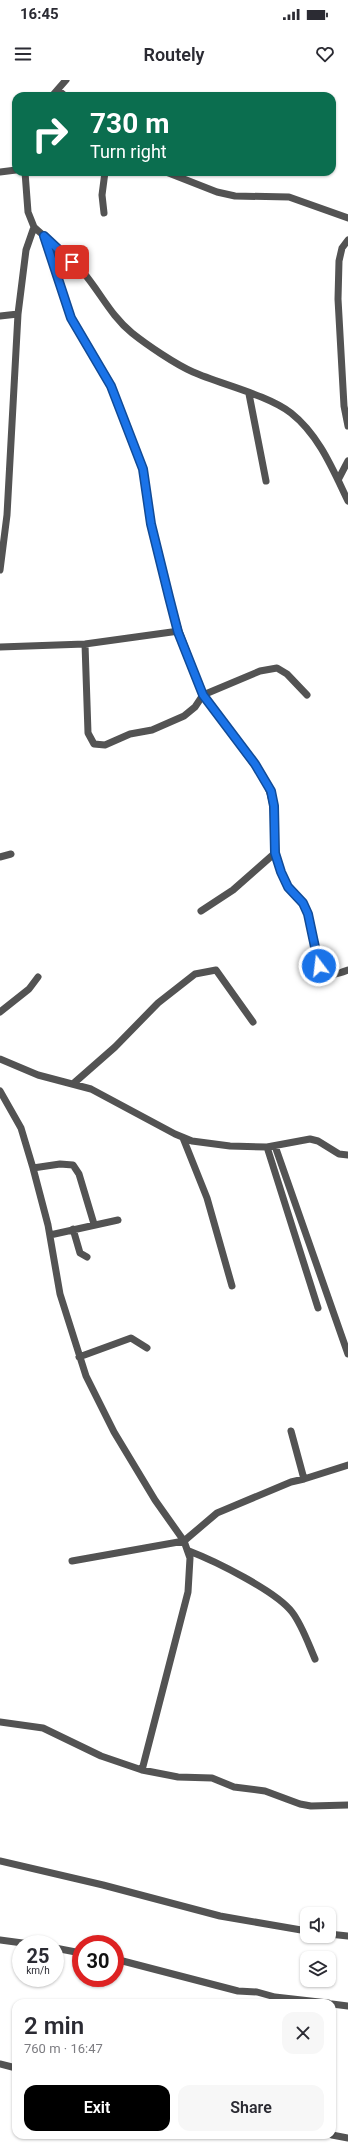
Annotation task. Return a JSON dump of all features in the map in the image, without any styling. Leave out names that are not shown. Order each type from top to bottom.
[{"type":"street","points":[[60,92],[58,90],[66,80]]},
{"type":"street","points":[[0,172],[12,170]]},
{"type":"street","points":[[25,176],[28,212],[34,227],[83,272],[101,300],[131,332],[192,372],[249,394],[290,413],[313,436],[328,459],[348,501]]},
{"type":"street","points":[[104,176],[102,195],[104,213]]},
{"type":"street","points":[[176,176],[217,192],[235,196],[289,197],[348,218]]},
{"type":"street","points":[[0,570],[18,314],[26,250],[34,227]]},
{"type":"street","points":[[44,236],[71,318],[111,386],[143,469],[151,524],[178,632],[203,695],[255,764],[271,791],[274,806],[275,853],[288,887],[303,903],[308,914],[316,956],[322,973],[326,975],[338,974],[348,970]]},
{"type":"street","points":[[348,240],[341,254],[338,292],[344,406],[348,426]]},
{"type":"street","points":[[0,316],[18,314]]},
{"type":"street","points":[[249,394],[266,481]]},
{"type":"street","points":[[338,480],[348,461]]},
{"type":"street","points":[[0,647],[85,644],[178,632]]},
{"type":"street","points":[[85,644],[88,733],[94,744],[105,745],[130,734],[152,730],[195,708],[203,695],[260,671],[277,668],[287,674],[307,695]]},
{"type":"street","points":[[201,911],[238,886],[275,853]]},
{"type":"street","points":[[0,857],[11,854]]},
{"type":"street","points":[[74,1083],[115,1047],[158,1003],[195,974],[216,970],[253,1022]]},
{"type":"street","points":[[0,1012],[29,989],[38,977]]},
{"type":"street","points":[[0,1059],[38,1075],[74,1083],[91,1089],[184,1138],[209,1145],[271,1147],[310,1139],[318,1141],[339,1154],[348,1156]]},
{"type":"street","points":[[0,1091],[21,1128],[50,1235],[60,1294],[86,1376],[114,1432],[159,1506],[184,1541],[189,1552],[191,1572],[188,1592],[142,1770]]},
{"type":"street","points":[[184,1138],[207,1198],[232,1286]]},
{"type":"street","points":[[271,1147],[318,1308]]},
{"type":"street","points":[[271,1147],[348,1354]]},
{"type":"street","points":[[33,1168],[60,1164],[73,1164],[79,1174],[94,1224]]},
{"type":"street","points":[[50,1235],[94,1224],[118,1220]]},
{"type":"street","points":[[73,1229],[80,1253],[88,1257]]},
{"type":"street","points":[[79,1357],[131,1338],[147,1348]]},
{"type":"street","points":[[291,1432],[304,1479]]},
{"type":"street","points":[[72,1561],[184,1541],[217,1513],[291,1482],[348,1465]]},
{"type":"street","points":[[189,1552],[204,1557],[279,1599],[293,1613],[315,1659]]},
{"type":"street","points":[[0,1722],[43,1728],[101,1756],[142,1770],[178,1777],[212,1778],[234,1787],[265,1791],[300,1804],[311,1806],[348,1805]]},
{"type":"street","points":[[0,1862],[103,1885],[220,1916],[300,1930]]},
{"type":"street","points":[[336,1935],[348,1936]]},
{"type":"street","points":[[0,1940],[12,1942]]},
{"type":"street","points":[[124,1961],[238,1991],[257,1992],[275,1997],[293,1999]]},
{"type":"street","points":[[336,2004],[348,2006]]},
{"type":"street","points":[[0,2064],[12,2067]]},
{"type":"street","points":[[336,2136],[348,2138]]},
{"type":"route","points":[[72,262],[44,236],[71,318],[111,386],[143,469],[151,524],[178,632],[183,640],[187,656],[203,695],[255,764],[271,791],[274,806],[275,853],[288,887],[303,903],[308,914],[319,966]]}]
